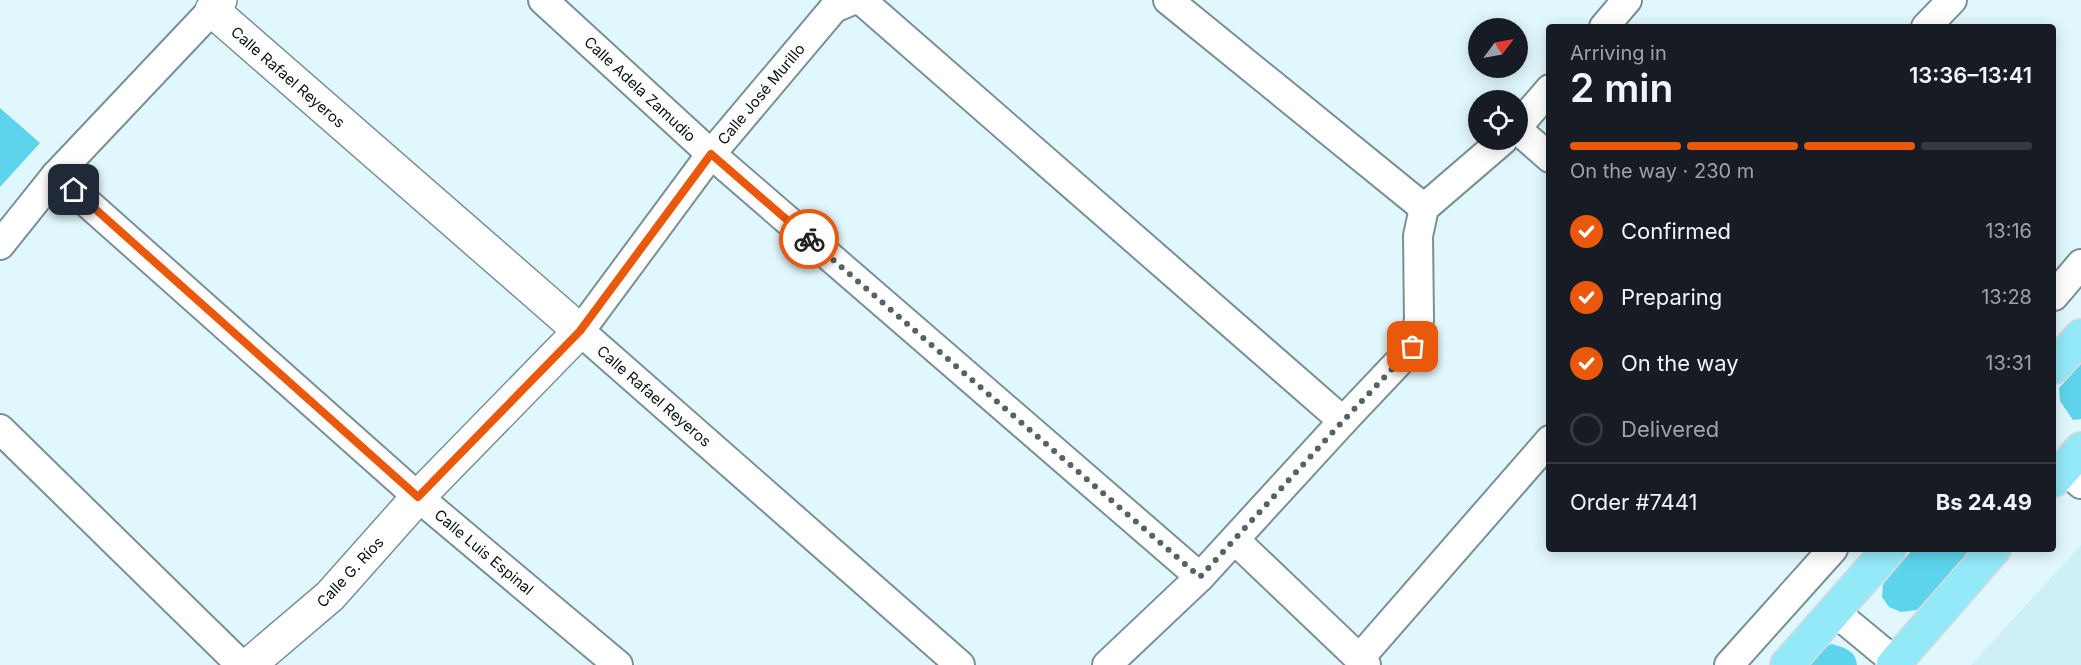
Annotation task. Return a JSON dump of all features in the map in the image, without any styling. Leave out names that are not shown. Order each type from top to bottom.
[{"type":"main road","points":[[2056,365],[2081,336]]},
{"type":"main road","points":[[1787,665],[1886,552]]},
{"type":"main road","points":[[1896,664],[1991,552]]},
{"type":"street","name":"Calle Adela Zamudio","points":[[543,0],[711,154],[1200,577]]},
{"type":"street","name":"Calle José Murillo","points":[[418,497],[580,331],[711,154],[834,8],[853,0]]},
{"type":"street","points":[[861,0],[1343,421]]},
{"type":"street","points":[[1168,0],[1424,208]]},
{"type":"street","points":[[1607,24],[1627,0]]},
{"type":"street","points":[[1929,24],[1952,0]]},
{"type":"street","points":[[0,245],[56,175],[216,5]]},
{"type":"street","name":"Calle Rafael Reyeros","points":[[216,5],[580,331],[960,665]]},
{"type":"street","points":[[1528,114],[1546,94]]},
{"type":"street","points":[[1528,139],[1546,154]]},
{"type":"street","points":[[1107,665],[1200,577],[1413,347],[1419,320],[1418,236],[1424,208],[1491,150]]},
{"type":"street","name":"Calle Luis Espinal","points":[[56,175],[418,497],[618,665]]},
{"type":"street","points":[[2056,294],[2081,264]]},
{"type":"street","points":[[0,429],[241,665]]},
{"type":"street","points":[[1234,540],[1362,662],[1546,445]]},
{"type":"street","name":"Calle G. Ríos","points":[[249,665],[330,596],[418,497]]},
{"type":"street","points":[[1730,665],[1830,552]]},
{"type":"street","points":[[1835,612],[1896,664]]},
{"type":"shaded area","points":[[0,108],[40,143],[0,187]]},
{"type":"shaded area","points":[[2081,364],[2081,419],[2073,420],[2060,401],[2059,388]]},
{"type":"shaded area","points":[[2081,545],[2081,665],[1971,665]]},
{"type":"shaded area","points":[[1910,552],[1970,552],[1917,610],[1901,612],[1889,607],[1882,597],[1883,584]]},
{"type":"shaded area","points":[[1831,644],[1851,653],[1857,665],[1809,665],[1822,649]]},
{"type":"way so far","points":[[809,239],[1200,577],[1413,347]]},
{"type":"route","points":[[74,190],[418,497],[580,331],[711,154],[809,239]]}]
